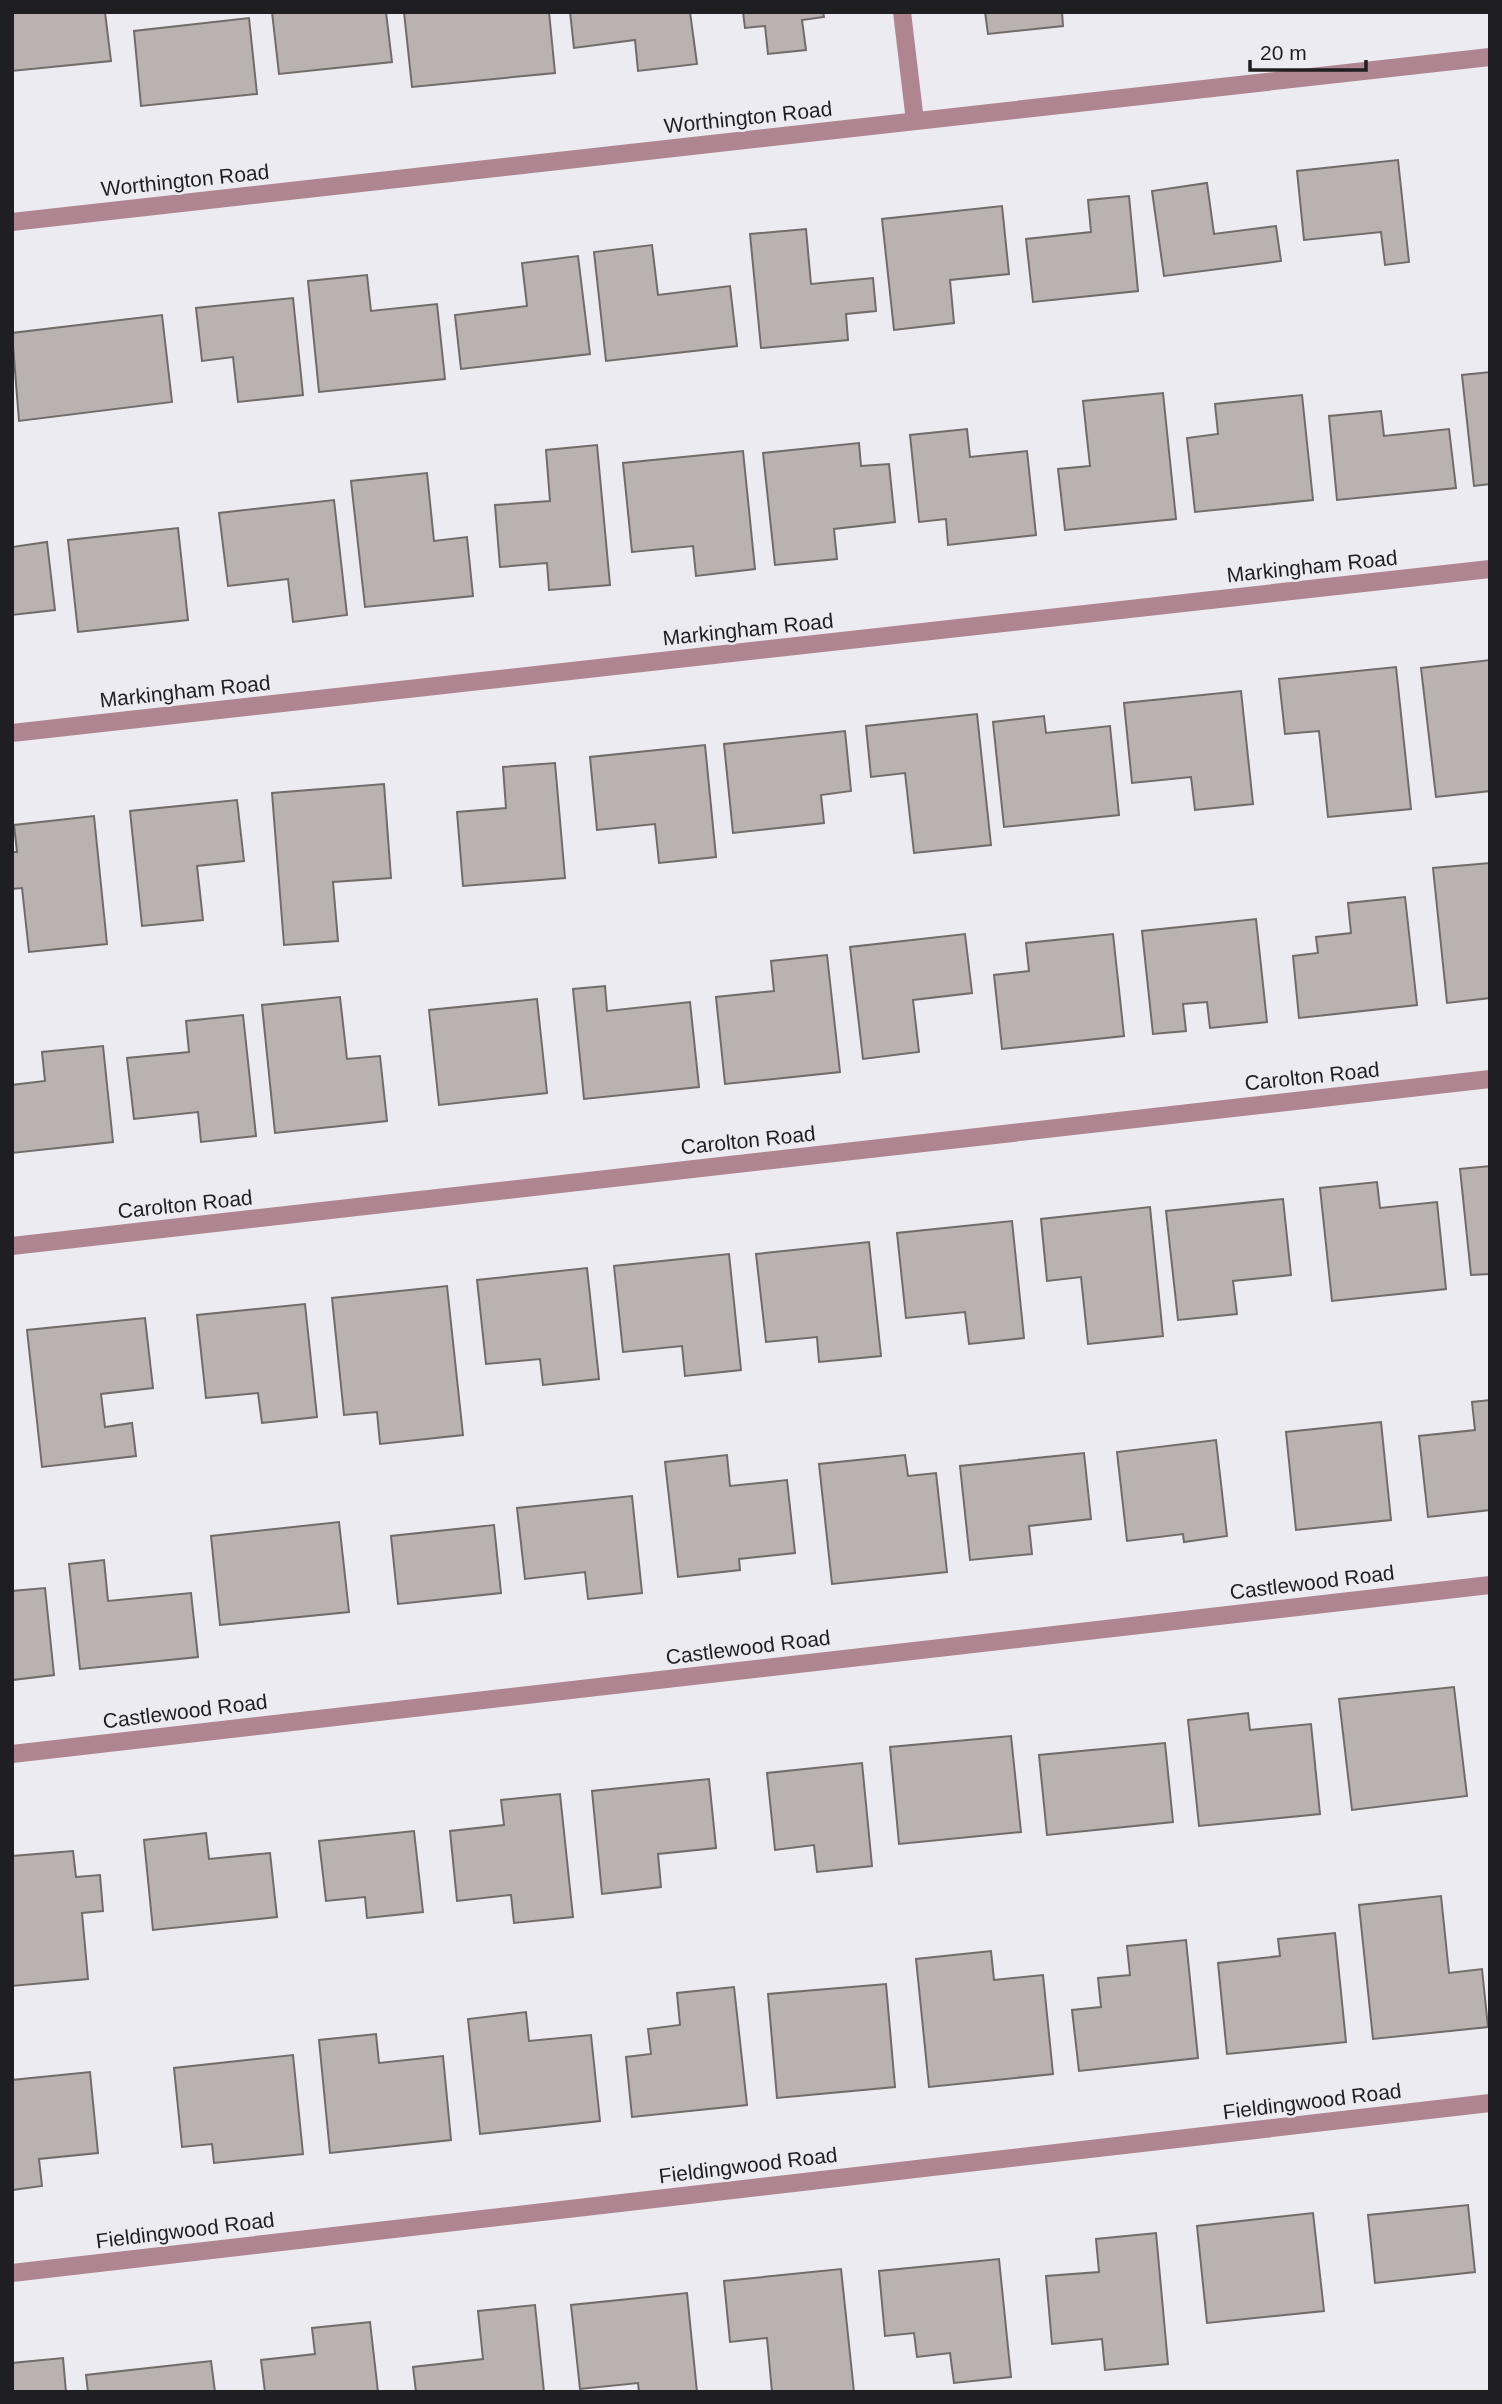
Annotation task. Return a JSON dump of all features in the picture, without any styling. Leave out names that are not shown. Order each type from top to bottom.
[{"type":"street","points":[[902,12],[915,121]]},
{"type":"street","name":"Worthington Road","points":[[12,222],[1490,57]]},
{"type":"street","name":"Markingham Road","points":[[12,733],[1490,569]]},
{"type":"street","name":"Carolton Road","points":[[12,1247],[1490,1079]]},
{"type":"street","name":"Castlewood Road","points":[[12,1754],[1490,1585]]},
{"type":"street","name":"Fieldingwood Road","points":[[12,2273],[1490,2103]]},
{"type":"building","points":[[12,12],[105,12],[111,61],[12,71]]},
{"type":"building","points":[[272,12],[386,12],[392,62],[279,74]]},
{"type":"building","points":[[404,12],[549,12],[555,73],[412,87]]},
{"type":"building","points":[[570,12],[690,12],[697,64],[638,71],[635,40],[574,48]]},
{"type":"building","points":[[743,12],[823,12],[824,17],[802,20],[806,50],[768,54],[765,26],[745,28]]},
{"type":"building","points":[[985,12],[1062,12],[1063,26],[988,34]]},
{"type":"building","points":[[249,18],[257,94],[141,106],[134,31]]},
{"type":"building","points":[[1398,160],[1409,262],[1385,265],[1381,232],[1304,240],[1297,171]]},
{"type":"building","points":[[1207,183],[1214,234],[1276,226],[1281,261],[1164,276],[1152,191]]},
{"type":"building","points":[[1129,196],[1138,291],[1033,302],[1026,239],[1091,232],[1088,200]]},
{"type":"building","points":[[1002,206],[1009,274],[950,280],[954,323],[894,330],[882,219]]},
{"type":"building","points":[[806,229],[811,284],[873,278],[876,311],[846,314],[848,340],[761,348],[750,234]]},
{"type":"building","points":[[652,245],[658,295],[730,286],[737,346],[606,361],[594,252]]},
{"type":"building","points":[[578,256],[590,354],[461,369],[455,315],[527,306],[522,263]]},
{"type":"building","points":[[367,275],[371,311],[437,304],[445,379],[319,392],[308,281]]},
{"type":"building","points":[[293,298],[303,395],[238,402],[233,357],[202,361],[196,308]]},
{"type":"building","points":[[162,315],[172,402],[19,421],[12,333]]},
{"type":"building","points":[[1490,372],[1490,484],[1474,486],[1462,375]]},
{"type":"building","points":[[1163,393],[1176,519],[1065,530],[1058,469],[1090,466],[1083,401]]},
{"type":"building","points":[[1302,395],[1313,500],[1195,512],[1187,438],[1218,434],[1215,404]]},
{"type":"building","points":[[1381,411],[1384,436],[1449,429],[1456,488],[1337,500],[1329,416]]},
{"type":"building","points":[[967,429],[970,457],[1027,451],[1036,535],[948,545],[946,519],[919,522],[910,435]]},
{"type":"building","points":[[859,443],[861,466],[889,464],[895,522],[834,529],[837,559],[775,565],[763,453]]},
{"type":"building","points":[[597,445],[610,585],[549,590],[547,563],[500,567],[495,505],[550,501],[546,450]]},
{"type":"building","points":[[743,451],[755,569],[696,576],[693,546],[632,552],[623,463]]},
{"type":"building","points":[[427,473],[434,541],[467,537],[473,596],[365,607],[351,481]]},
{"type":"building","points":[[334,500],[347,615],[293,622],[288,579],[228,586],[219,513]]},
{"type":"building","points":[[178,528],[188,620],[78,632],[68,540]]},
{"type":"building","points":[[47,542],[55,610],[12,615],[12,547]]},
{"type":"building","points":[[1490,660],[1490,791],[1436,797],[1421,668]]},
{"type":"building","points":[[1396,667],[1411,809],[1328,817],[1319,731],[1285,734],[1279,679]]},
{"type":"building","points":[[1241,691],[1253,804],[1195,810],[1191,777],[1132,783],[1124,703]]},
{"type":"building","points":[[977,714],[991,845],[914,853],[905,773],[871,777],[866,726]]},
{"type":"building","points":[[1044,716],[1046,733],[1110,726],[1119,815],[1004,827],[993,722]]},
{"type":"building","points":[[845,731],[851,791],[821,795],[824,823],[733,833],[724,744]]},
{"type":"building","points":[[705,745],[716,857],[659,863],[655,824],[597,830],[590,757]]},
{"type":"building","points":[[555,763],[565,878],[463,886],[457,812],[506,808],[503,767]]},
{"type":"building","points":[[384,784],[391,878],[333,882],[338,941],[284,945],[272,793]]},
{"type":"building","points":[[237,800],[244,861],[197,866],[203,920],[142,926],[130,811]]},
{"type":"building","points":[[94,816],[107,944],[29,952],[22,888],[12,889],[12,852],[17,852],[14,825]]},
{"type":"building","points":[[1490,863],[1490,998],[1447,1003],[1433,868]]},
{"type":"building","points":[[1405,897],[1417,1005],[1299,1018],[1293,956],[1318,953],[1316,937],[1351,933],[1348,903]]},
{"type":"building","points":[[1256,919],[1267,1022],[1210,1028],[1207,1002],[1183,1004],[1186,1031],[1153,1034],[1142,931]]},
{"type":"building","points":[[965,934],[972,993],[913,1000],[919,1052],[863,1059],[850,947]]},
{"type":"building","points":[[1113,934],[1124,1036],[1002,1049],[994,975],[1029,971],[1026,943]]},
{"type":"building","points":[[827,955],[840,1072],[725,1084],[716,997],[774,991],[771,961]]},
{"type":"building","points":[[605,986],[607,1011],[690,1002],[699,1087],[584,1099],[573,989]]},
{"type":"building","points":[[340,997],[347,1059],[380,1056],[387,1121],[275,1133],[262,1005]]},
{"type":"building","points":[[537,999],[547,1093],[439,1105],[429,1010]]},
{"type":"building","points":[[243,1015],[256,1136],[201,1142],[198,1112],[134,1119],[127,1058],[189,1052],[186,1021]]},
{"type":"building","points":[[103,1046],[113,1142],[12,1153],[12,1085],[45,1081],[42,1052]]},
{"type":"building","points":[[1490,1166],[1490,1274],[1471,1275],[1460,1169]]},
{"type":"building","points":[[1377,1182],[1380,1208],[1437,1202],[1446,1289],[1332,1301],[1320,1188]]},
{"type":"building","points":[[1283,1199],[1291,1275],[1233,1281],[1237,1314],[1178,1320],[1166,1211]]},
{"type":"building","points":[[1150,1207],[1163,1336],[1088,1344],[1081,1277],[1047,1281],[1041,1219]]},
{"type":"building","points":[[1012,1221],[1024,1338],[969,1344],[965,1312],[906,1318],[897,1233]]},
{"type":"building","points":[[869,1242],[881,1356],[819,1362],[817,1337],[766,1342],[756,1254]]},
{"type":"building","points":[[729,1254],[741,1370],[685,1376],[682,1346],[623,1352],[614,1266]]},
{"type":"building","points":[[587,1268],[599,1379],[543,1385],[540,1359],[486,1364],[477,1280]]},
{"type":"building","points":[[447,1286],[463,1435],[380,1444],[377,1412],[344,1415],[332,1298]]},
{"type":"building","points":[[305,1304],[317,1417],[262,1423],[258,1393],[206,1398],[197,1315]]},
{"type":"building","points":[[145,1318],[153,1388],[101,1394],[105,1427],[132,1423],[136,1456],[42,1467],[27,1330]]},
{"type":"building","points":[[1490,1400],[1490,1510],[1428,1517],[1419,1436],[1475,1430],[1472,1402]]},
{"type":"building","points":[[1381,1422],[1391,1520],[1296,1530],[1286,1432]]},
{"type":"building","points":[[1216,1440],[1227,1536],[1184,1542],[1183,1534],[1127,1541],[1117,1452]]},
{"type":"building","points":[[1084,1453],[1091,1519],[1029,1526],[1032,1554],[970,1560],[960,1466]]},
{"type":"building","points":[[727,1455],[730,1486],[787,1480],[795,1553],[739,1559],[740,1570],[678,1577],[665,1462]]},
{"type":"building","points":[[905,1455],[908,1476],[936,1473],[947,1572],[832,1584],[819,1464]]},
{"type":"building","points":[[632,1496],[642,1593],[588,1599],[585,1572],[525,1579],[517,1508]]},
{"type":"building","points":[[339,1522],[349,1612],[220,1625],[211,1536]]},
{"type":"building","points":[[494,1525],[501,1593],[398,1604],[391,1536]]},
{"type":"building","points":[[104,1560],[108,1601],[191,1593],[198,1657],[80,1669],[69,1564]]},
{"type":"building","points":[[45,1588],[54,1675],[12,1680],[12,1591]]},
{"type":"building","points":[[1454,1687],[1467,1796],[1352,1810],[1339,1699]]},
{"type":"building","points":[[1248,1713],[1250,1730],[1311,1724],[1320,1814],[1199,1826],[1188,1720]]},
{"type":"building","points":[[1011,1736],[1021,1832],[899,1844],[890,1747]]},
{"type":"building","points":[[1165,1743],[1173,1822],[1047,1835],[1039,1755]]},
{"type":"building","points":[[862,1763],[872,1866],[817,1872],[814,1845],[775,1850],[767,1773]]},
{"type":"building","points":[[709,1779],[716,1848],[658,1854],[661,1887],[602,1894],[592,1791]]},
{"type":"building","points":[[560,1794],[573,1917],[514,1923],[511,1895],[457,1901],[450,1831],[504,1825],[501,1800]]},
{"type":"building","points":[[414,1831],[423,1912],[367,1918],[365,1897],[326,1901],[319,1841]]},
{"type":"building","points":[[206,1833],[209,1859],[270,1853],[277,1917],[153,1930],[144,1840]]},
{"type":"building","points":[[73,1851],[76,1877],[100,1875],[103,1911],[82,1913],[88,1979],[12,1986],[12,1856]]},
{"type":"building","points":[[1441,1896],[1449,1973],[1482,1969],[1488,2027],[1373,2039],[1359,1905]]},
{"type":"building","points":[[1335,1933],[1346,2042],[1227,2054],[1218,1963],[1280,1956],[1278,1939]]},
{"type":"building","points":[[1186,1940],[1198,2058],[1079,2071],[1072,2010],[1101,2007],[1098,1978],[1130,1975],[1127,1946]]},
{"type":"building","points":[[991,1951],[994,1980],[1043,1975],[1053,2074],[929,2087],[916,1959]]},
{"type":"building","points":[[886,1984],[895,2087],[777,2098],[768,1994]]},
{"type":"building","points":[[734,1987],[747,2105],[632,2117],[626,2057],[651,2054],[648,2029],[680,2025],[677,1993]]},
{"type":"building","points":[[526,2012],[529,2041],[591,2035],[600,2121],[480,2134],[468,2019]]},
{"type":"building","points":[[376,2034],[379,2063],[443,2056],[451,2140],[330,2153],[319,2040]]},
{"type":"building","points":[[293,2055],[303,2154],[214,2163],[212,2144],[182,2147],[174,2068]]},
{"type":"building","points":[[90,2072],[98,2153],[39,2159],[42,2186],[12,2190],[12,2080]]},
{"type":"building","points":[[1468,2205],[1475,2272],[1375,2283],[1368,2215]]},
{"type":"building","points":[[1313,2213],[1324,2311],[1207,2323],[1197,2226]]},
{"type":"building","points":[[1156,2233],[1168,2364],[1105,2370],[1102,2339],[1052,2344],[1046,2276],[1099,2272],[1096,2239]]},
{"type":"building","points":[[999,2259],[1011,2377],[954,2383],[950,2353],[917,2357],[914,2333],[885,2336],[879,2271]]},
{"type":"building","points":[[841,2269],[854,2392],[772,2392],[767,2338],[730,2342],[724,2281]]},
{"type":"building","points":[[687,2293],[697,2392],[639,2392],[638,2383],[580,2389],[571,2305]]},
{"type":"building","points":[[535,2305],[544,2392],[416,2392],[413,2367],[483,2359],[478,2311]]},
{"type":"building","points":[[370,2322],[378,2392],[265,2392],[261,2360],[315,2354],[312,2328]]},
{"type":"building","points":[[63,2358],[66,2392],[12,2392],[12,2363]]},
{"type":"building","points":[[211,2361],[215,2392],[88,2392],[86,2375]]}]
